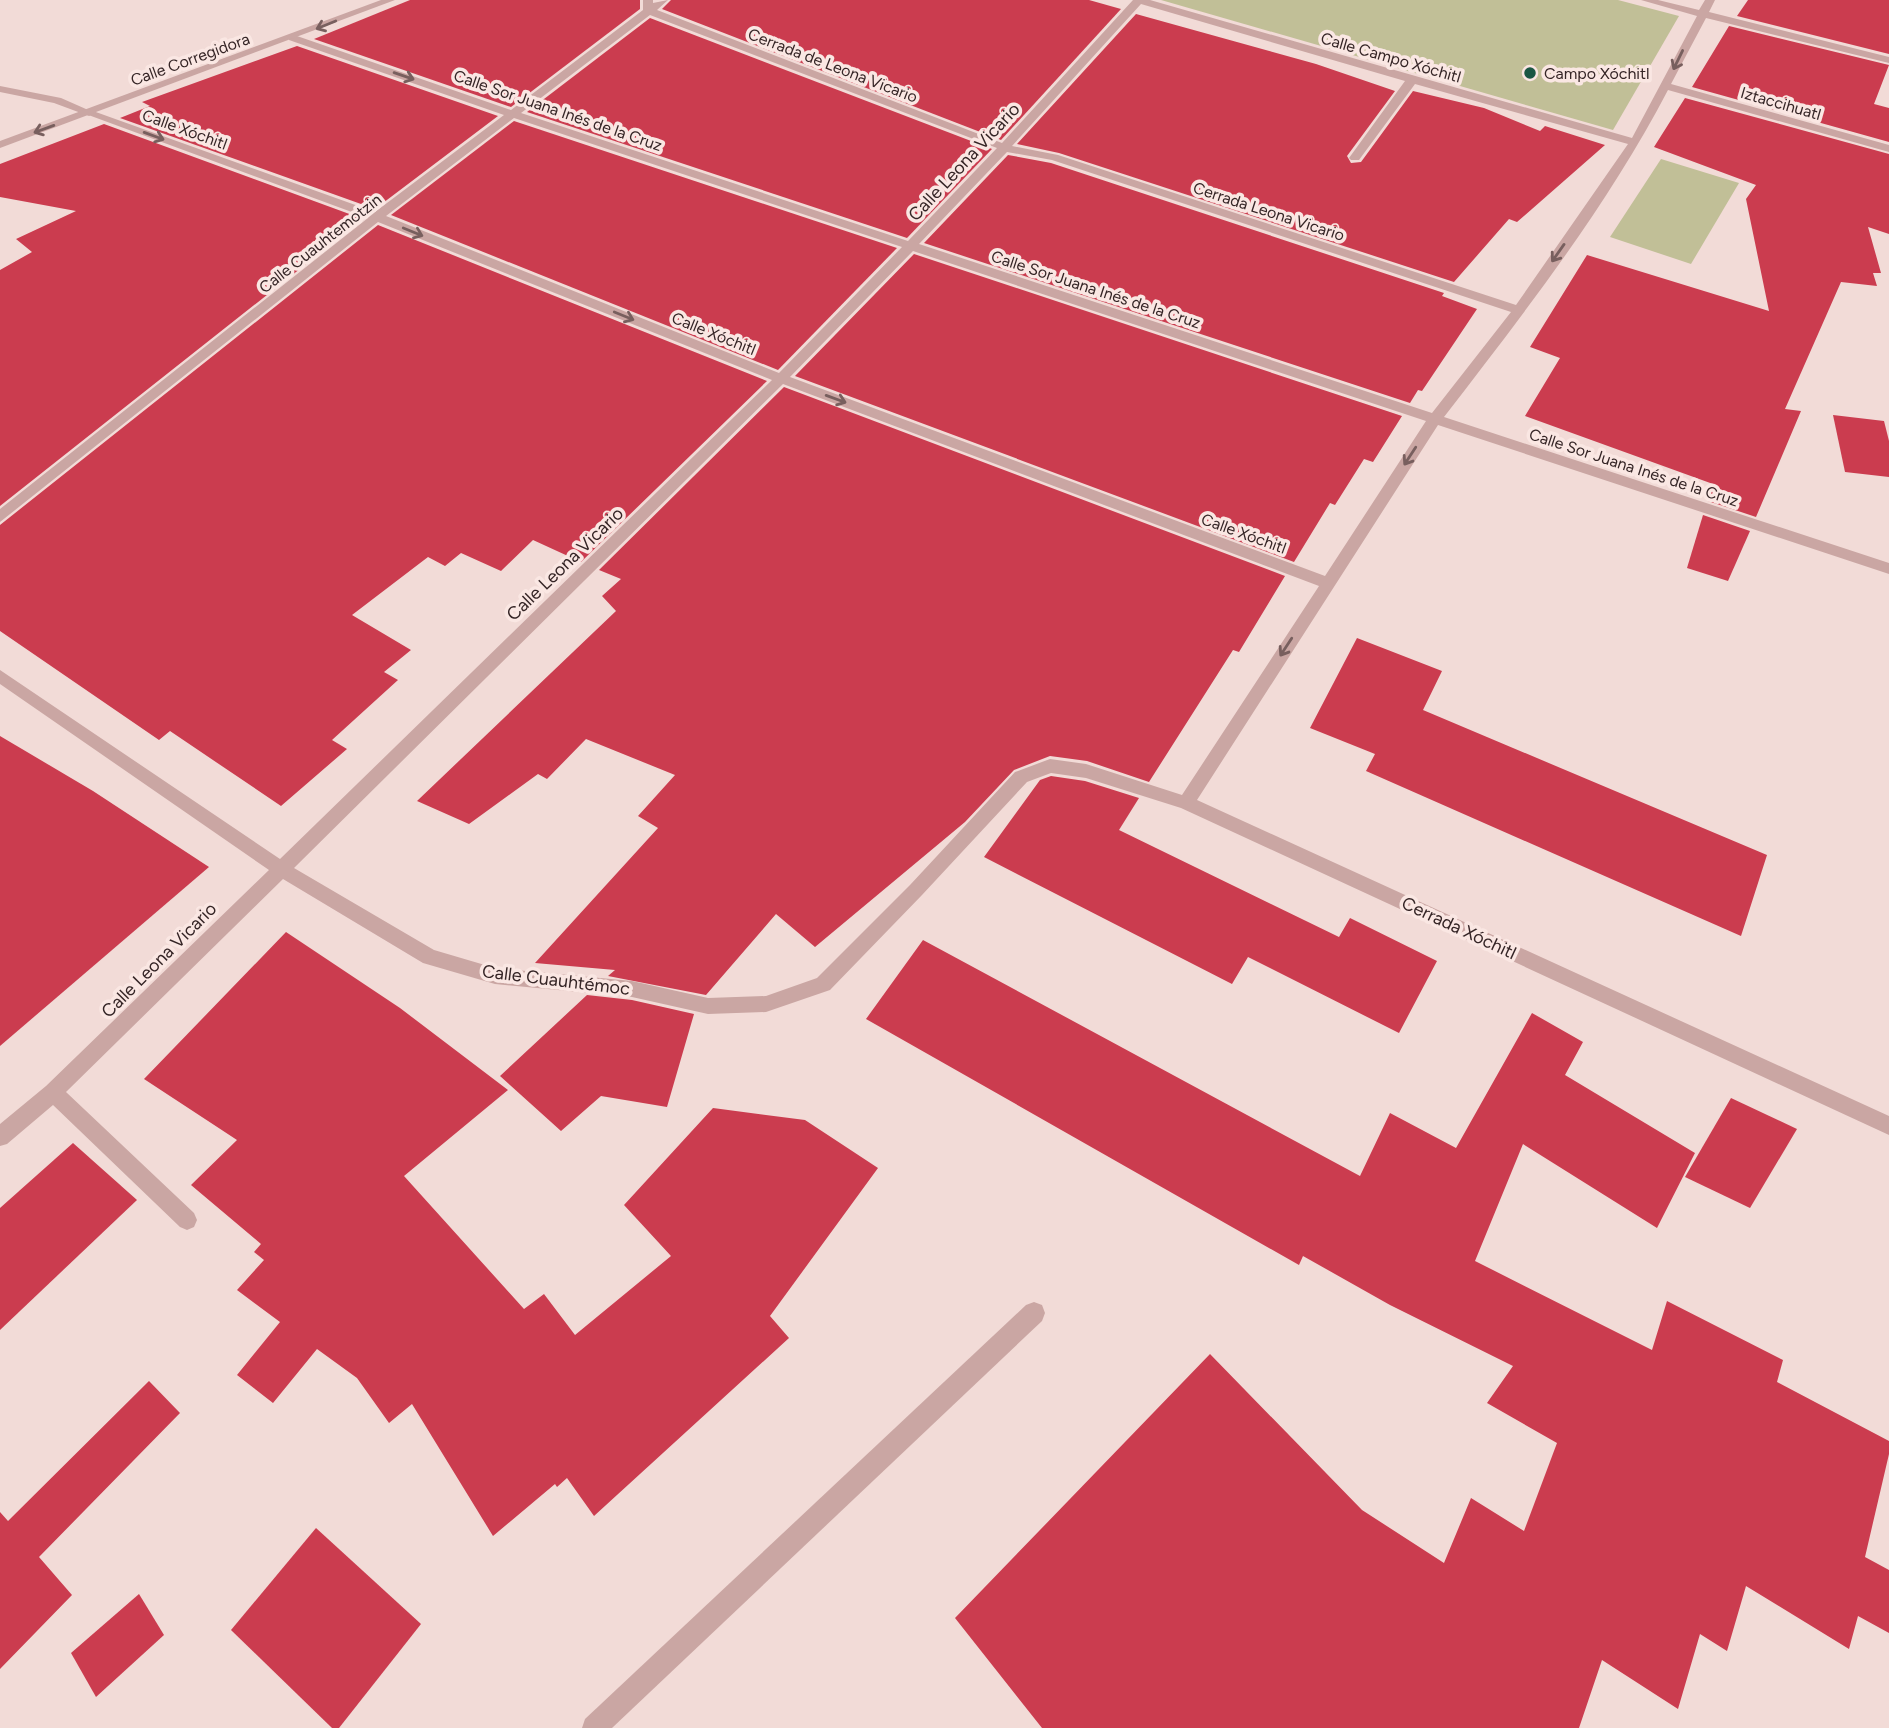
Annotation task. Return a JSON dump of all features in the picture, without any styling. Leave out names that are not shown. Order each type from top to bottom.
[{"type":"street","name":"Calle Corregidora","points":[[0,145],[390,0]]},
{"type":"street","name":"Calle Cuauhtemotzin","points":[[0,517],[377,218],[515,114],[648,5],[663,0]]},
{"type":"street","name":"Calle Campo Xóchitl","points":[[1139,0],[1636,142]]},
{"type":"street","name":"Calle Leona Vicario","points":[[0,1137],[53,1092],[782,379],[1006,148],[1139,0]]},
{"type":"street","points":[[1646,0],[1889,60]]},
{"type":"street","points":[[1186,803],[1434,419],[1519,310],[1636,142],[1710,0]]},
{"type":"street","name":"Cerrada de Leona Vicario","points":[[648,5],[1006,148]]},
{"type":"street","name":"Calle Sor Juana Inés de la Cruz","points":[[293,38],[1889,569]]},
{"type":"street","points":[[1355,158],[1412,80]]},
{"type":"street","name":"Iztaccihuatl","points":[[1665,86],[1889,149]]},
{"type":"street","name":"Calle Xóchitl","points":[[0,89],[57,100],[377,218],[782,379],[1327,583]]},
{"type":"street","name":"Cerrada Leona Vicario","points":[[1006,148],[1054,156],[1519,310]]},
{"type":"street","name":"Calle Cuauhtémoc","points":[[0,676],[280,868],[429,957],[495,976],[561,985],[632,989],[708,1006],[766,1004],[823,984],[916,890],[1021,777]]},
{"type":"street","name":"Cerrada Xóchitl","points":[[1021,777],[1050,766],[1086,771],[1186,803],[1889,1126]]},
{"type":"street","points":[[53,1092],[187,1220]]},
{"type":"street","points":[[594,1728],[1034,1313]]},
{"type":"shaded area","name":"Campo Xóchitl","points":[[1161,0],[1618,0],[1679,16],[1613,130]]},
{"type":"shaded area","points":[[1661,159],[1739,183],[1691,264],[1610,237]]},
{"type":"building","points":[[410,0],[640,0],[640,9],[511,107],[314,39]]},
{"type":"building","points":[[671,0],[1089,0],[1121,9],[1001,140],[662,9]]},
{"type":"building","points":[[1748,0],[1889,0],[1889,54],[1737,16]]},
{"type":"building","points":[[1136,14],[1316,64],[1395,91],[1347,156],[1351,163],[1361,162],[1413,91],[1484,108],[1540,131],[1545,126],[1605,145],[1517,222],[1509,219],[1454,282],[1059,153],[1017,144]]},
{"type":"building","points":[[650,18],[992,149],[907,238],[527,112]]},
{"type":"building","points":[[1729,26],[1889,65],[1874,104],[1889,108],[1889,142],[1692,87]]},
{"type":"building","points":[[297,46],[498,116],[375,209],[120,118],[150,106],[142,102]]},
{"type":"building","points":[[1685,98],[1889,154],[1889,234],[1868,227],[1881,273],[1873,273],[1877,286],[1841,282],[1785,409],[1801,411],[1756,517],[1708,501],[1713,484],[1525,416],[1560,358],[1530,347],[1587,255],[1769,311],[1746,199],[1756,185],[1654,147]]},
{"type":"building","points":[[514,121],[897,248],[778,370],[391,215]]},
{"type":"building","points":[[104,124],[363,219],[0,506],[0,270],[32,252],[16,239],[76,211],[0,197],[0,164]]},
{"type":"building","points":[[1008,155],[1051,163],[1444,293],[1442,296],[1477,309],[1422,391],[1418,390],[1410,403],[924,243]]},
{"type":"building","points":[[378,225],[767,381],[581,562],[533,540],[501,571],[461,553],[445,566],[428,557],[352,615],[411,650],[384,672],[398,680],[332,740],[347,749],[281,806],[170,731],[159,740],[0,631],[0,525]]},
{"type":"building","points":[[914,254],[1402,416],[1373,462],[1364,459],[1335,505],[1330,503],[1294,562],[795,376]]},
{"type":"building","points":[[784,387],[1285,576],[1239,652],[1233,650],[1149,782],[1087,761],[1050,756],[1014,770],[965,822],[815,947],[776,914],[706,995],[608,976],[615,970],[535,963],[658,828],[638,816],[675,775],[586,739],[547,779],[538,774],[469,824],[417,801],[616,611],[602,596],[621,579],[599,570]]},
{"type":"building","points":[[1833,415],[1884,421],[1889,441],[1889,477],[1845,472]]},
{"type":"building","points":[[1703,515],[1750,531],[1728,581],[1687,568]]},
{"type":"building","points":[[1357,638],[1442,671],[1423,710],[1767,855],[1741,936],[1366,771],[1375,754],[1310,728]]},
{"type":"building","points":[[0,736],[93,791],[209,867],[0,1046]]},
{"type":"building","points":[[1051,776],[1085,781],[1139,798],[1119,830],[1339,937],[1350,918],[1437,961],[1399,1033],[1248,957],[1232,984],[984,857],[1040,780]]},
{"type":"building","points":[[286,932],[400,1008],[508,1090],[404,1176],[524,1309],[544,1294],[575,1335],[671,1256],[624,1205],[713,1108],[805,1120],[878,1168],[770,1316],[789,1338],[594,1516],[567,1478],[557,1487],[555,1484],[493,1536],[412,1404],[389,1423],[357,1378],[317,1349],[273,1403],[237,1375],[280,1322],[237,1290],[264,1260],[254,1252],[261,1244],[191,1185],[237,1140],[144,1079]]},
{"type":"building","points":[[923,940],[1360,1176],[1390,1113],[1456,1148],[1532,1013],[1583,1042],[1565,1075],[1695,1153],[1657,1228],[1523,1144],[1475,1261],[1652,1350],[1667,1301],[1783,1360],[1777,1382],[1889,1441],[1889,1454],[1865,1557],[1889,1570],[1889,1633],[1858,1616],[1849,1649],[1746,1586],[1727,1651],[1700,1634],[1678,1709],[1602,1660],[1579,1728],[1042,1728],[955,1618],[1210,1354],[1362,1510],[1444,1563],[1471,1498],[1524,1531],[1557,1443],[1487,1403],[1513,1366],[1390,1305],[1303,1256],[1299,1265],[866,1019]]},
{"type":"building","points":[[587,995],[632,1000],[694,1014],[667,1107],[601,1096],[561,1131],[500,1076]]},
{"type":"building","points":[[1731,1098],[1797,1129],[1750,1208],[1685,1177]]},
{"type":"building","points":[[73,1143],[137,1200],[0,1330],[0,1208]]},
{"type":"building","points":[[149,1381],[180,1413],[39,1557],[72,1595],[0,1669],[0,1512],[8,1521]]},
{"type":"building","points":[[316,1528],[421,1624],[339,1728],[332,1728],[231,1630]]},
{"type":"building","points":[[139,1594],[164,1635],[96,1697],[71,1653]]},
{"type":"place","name":"Campo Xóchitl","points":[[1530,73]]}]
